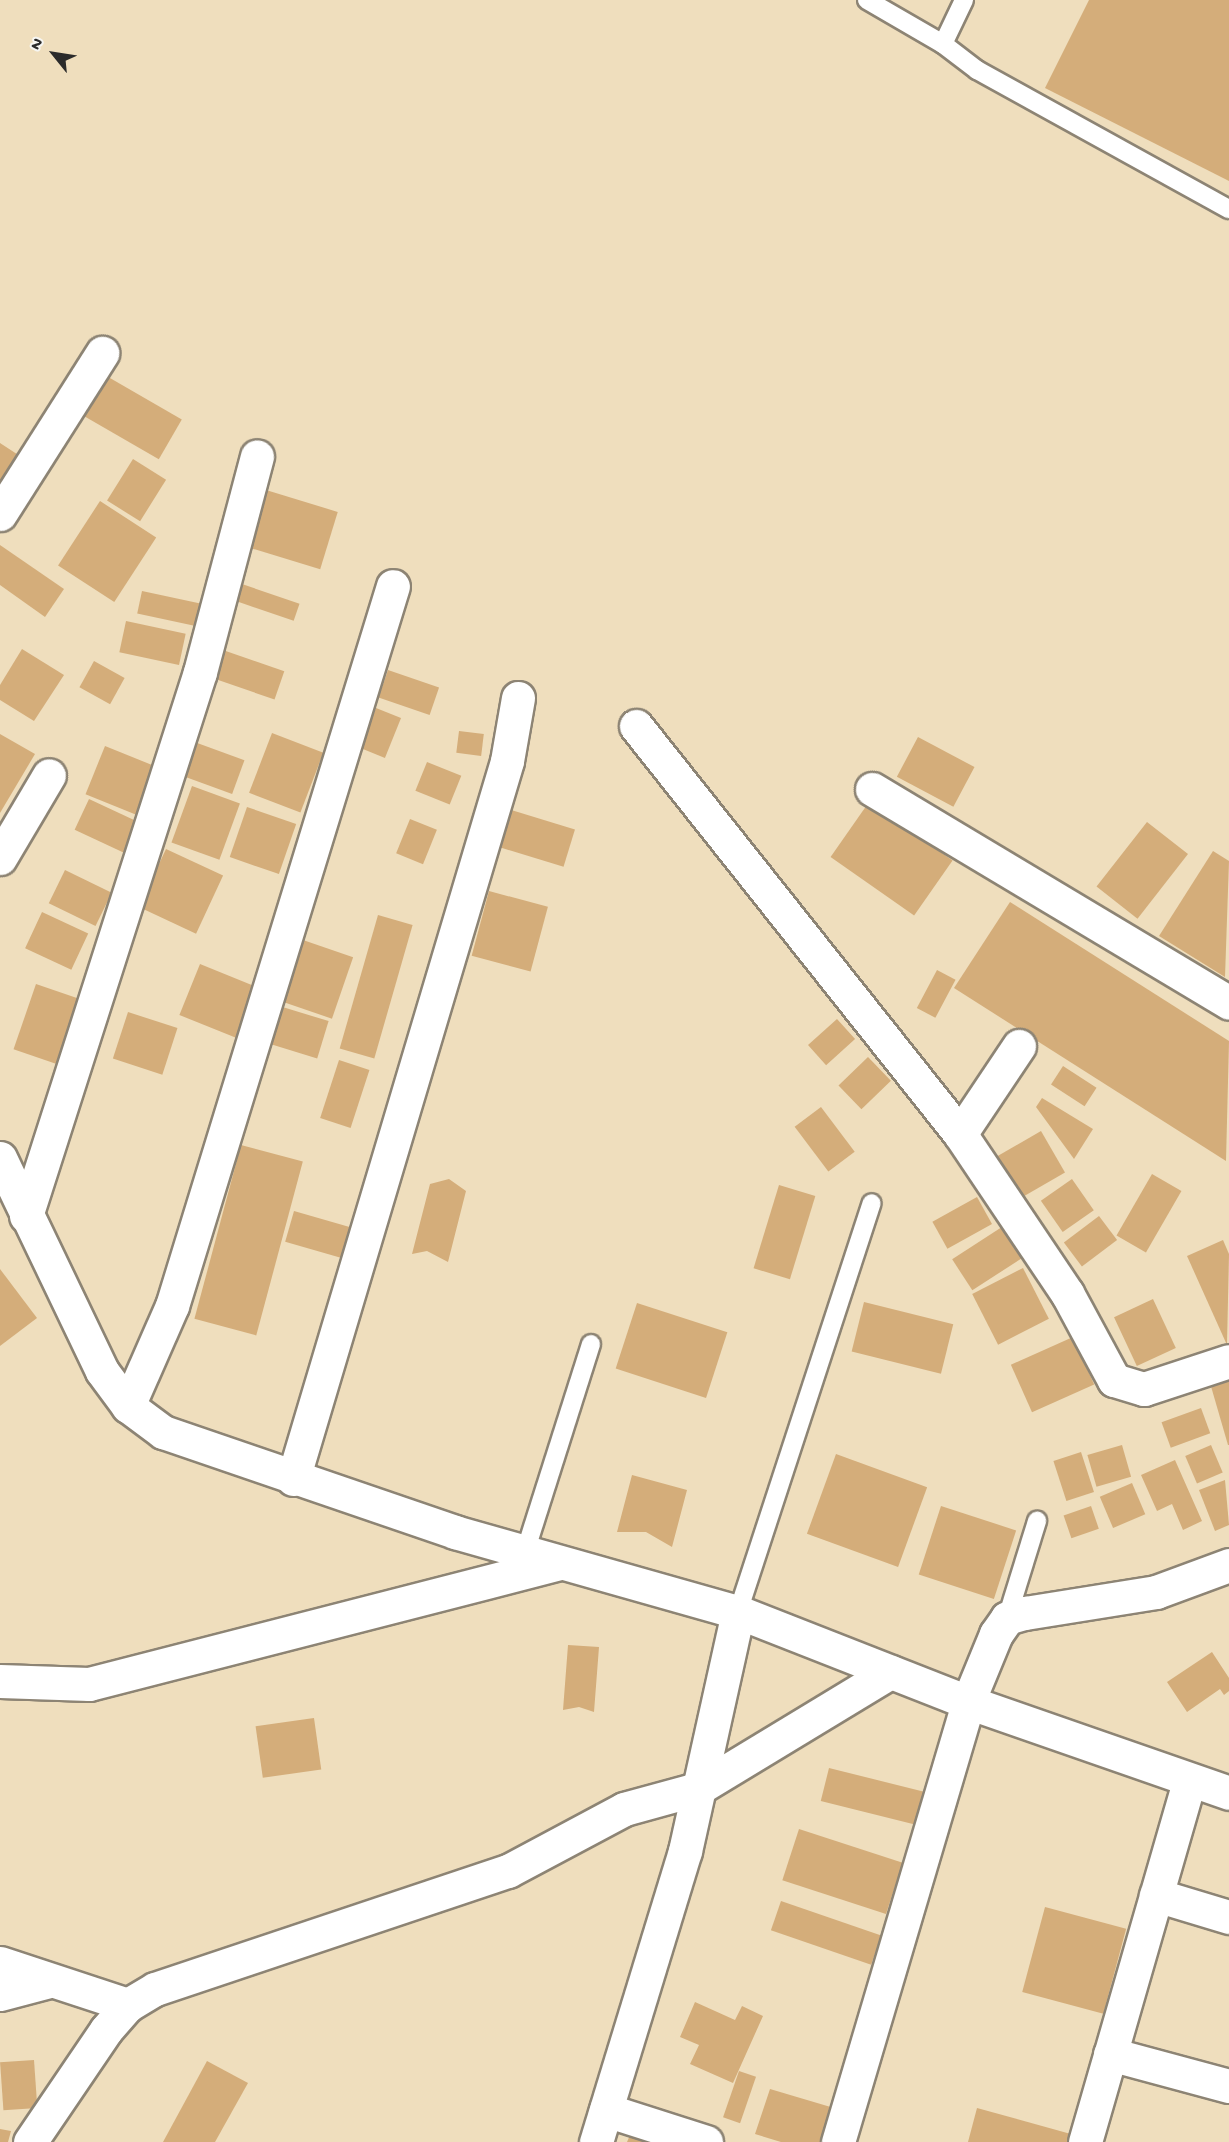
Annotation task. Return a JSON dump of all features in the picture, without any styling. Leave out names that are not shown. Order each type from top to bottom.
[{"type":"street","points":[[0,514],[102,353]]},
{"type":"street","points":[[26,1216],[189,706],[257,456]]},
{"type":"street","points":[[128,1406],[172,1306],[393,586]]},
{"type":"street","points":[[292,1479],[507,761],[518,698]]},
{"type":"street","points":[[636,726],[960,1134],[1067,1293],[1114,1380],[1144,1389],[1229,1361]]},
{"type":"street","points":[[0,858],[49,775]]},
{"type":"street","points":[[872,789],[1229,1003]]},
{"type":"street","points":[[960,1134],[1020,1046]]},
{"type":"street","points":[[0,1158],[102,1371],[128,1406],[163,1432],[292,1479],[738,1612],[968,1702],[1229,1793]]},
{"type":"street","points":[[0,1681],[89,1684],[516,1570],[572,1561]]},
{"type":"street","points":[[838,2142],[968,1702],[1007,1618],[1156,1592],[1229,1565]]},
{"type":"street","points":[[596,2142],[684,1851],[738,1612]]},
{"type":"street","points":[[30,2142],[128,2005],[155,1989],[508,1871],[624,1809],[697,1789],[890,1672]]},
{"type":"street","points":[[1085,2142],[1189,1780]]},
{"type":"street","points":[[1156,1895],[1229,1917]]},
{"type":"street","points":[[0,1963],[46,1982],[128,2005]]},
{"type":"street","points":[[0,1994],[46,1982]]},
{"type":"street","points":[[1110,2054],[1229,2086]]},
{"type":"street","points":[[606,2110],[706,2142]]},
{"type":"lane","points":[[867,0],[943,44],[976,70],[1229,209]]},
{"type":"lane","points":[[943,44],[964,0]]},
{"type":"lane","points":[[738,1612],[872,1203]]},
{"type":"lane","points":[[526,1549],[591,1344]]},
{"type":"lane","points":[[1007,1618],[1037,1521]]},
{"type":"building","points":[[1089,0],[1229,0],[1229,181],[1045,88]]},
{"type":"building","points":[[103,374],[182,420],[159,459],[80,414]]},
{"type":"building","points":[[0,443],[26,460],[0,500]]},
{"type":"building","points":[[133,459],[166,480],[140,521],[107,501]]},
{"type":"building","points":[[266,490],[338,512],[320,569],[248,547]]},
{"type":"building","points":[[100,501],[156,537],[114,602],[58,566]]},
{"type":"building","points":[[0,545],[64,589],[45,617],[0,585]]},
{"type":"building","points":[[239,583],[300,604],[294,621],[233,600]]},
{"type":"building","points":[[142,591],[203,604],[198,626],[137,613]]},
{"type":"building","points":[[126,621],[186,634],[179,665],[119,652]]},
{"type":"building","points":[[22,649],[64,675],[34,721],[0,700],[0,685]]},
{"type":"building","points":[[220,649],[284,671],[275,700],[210,677]]},
{"type":"building","points":[[94,661],[125,678],[110,704],[79,687]]},
{"type":"building","points":[[388,670],[439,688],[430,715],[379,697]]},
{"type":"building","points":[[376,708],[401,718],[385,758],[360,748]]},
{"type":"building","points":[[459,731],[484,734],[481,756],[456,753]]},
{"type":"building","points":[[272,733],[323,753],[300,812],[249,793]]},
{"type":"building","points":[[0,734],[35,754],[0,813]]},
{"type":"building","points":[[918,737],[975,767],[953,807],[897,777]]},
{"type":"building","points":[[189,740],[244,760],[232,794],[177,774]]},
{"type":"building","points":[[105,746],[159,768],[139,816],[86,794]]},
{"type":"building","points":[[427,762],[461,776],[450,805],[415,791]]},
{"type":"building","points":[[192,786],[240,803],[219,860],[171,842]]},
{"type":"building","points":[[89,799],[139,822],[124,853],[75,830]]},
{"type":"building","points":[[869,802],[953,861],[914,915],[831,857]]},
{"type":"building","points":[[247,807],[296,824],[279,874],[230,857]]},
{"type":"building","points":[[508,809],[575,829],[564,867],[497,846]]},
{"type":"building","points":[[410,819],[437,830],[423,864],[396,853]]},
{"type":"building","points":[[1147,822],[1188,854],[1137,919],[1097,887]]},
{"type":"building","points":[[166,849],[223,876],[196,934],[139,907]]},
{"type":"building","points":[[1213,851],[1229,861],[1225,977],[1159,936]]},
{"type":"building","points":[[65,870],[112,893],[96,926],[49,903]]},
{"type":"building","points":[[489,891],[548,907],[531,972],[472,956]]},
{"type":"building","points":[[1010,902],[1229,1041],[1226,1161],[954,988]]},
{"type":"building","points":[[42,912],[88,934],[71,970],[25,948]]},
{"type":"building","points":[[378,915],[413,925],[374,1059],[340,1049]]},
{"type":"building","points":[[303,940],[353,957],[332,1019],[282,1001]]},
{"type":"building","points":[[200,964],[257,987],[236,1038],[179,1015]]},
{"type":"building","points":[[937,970],[956,980],[935,1018],[917,1008]]},
{"type":"building","points":[[36,984],[87,1002],[65,1067],[14,1049]]},
{"type":"building","points":[[276,1005],[329,1021],[317,1058],[265,1042]]},
{"type":"building","points":[[128,1012],[177,1028],[162,1075],[113,1059]]},
{"type":"building","points":[[837,1019],[855,1039],[826,1065],[808,1045]]},
{"type":"building","points":[[868,1057],[891,1081],[861,1109],[839,1085]]},
{"type":"building","points":[[339,1060],[369,1070],[351,1128],[320,1118]]},
{"type":"building","points":[[1063,1066],[1097,1088],[1085,1106],[1051,1084]]},
{"type":"building","points":[[1042,1098],[1093,1129],[1074,1159],[1036,1107]]},
{"type":"building","points":[[821,1107],[855,1152],[828,1172],[795,1127]]},
{"type":"building","points":[[1041,1131],[1065,1173],[1020,1199],[996,1157]]},
{"type":"building","points":[[241,1145],[303,1162],[256,1335],[194,1319]]},
{"type":"building","points":[[1152,1174],[1181,1191],[1146,1252],[1116,1235]]},
{"type":"building","points":[[449,1179],[466,1191],[448,1262],[427,1251],[412,1254],[430,1184]]},
{"type":"building","points":[[1072,1179],[1094,1210],[1063,1232],[1041,1201]]},
{"type":"building","points":[[779,1185],[815,1196],[790,1279],[754,1268]]},
{"type":"building","points":[[977,1197],[992,1224],[947,1249],[932,1222]]},
{"type":"building","points":[[294,1211],[356,1229],[348,1260],[285,1242]]},
{"type":"building","points":[[1099,1216],[1117,1240],[1082,1266],[1064,1242]]},
{"type":"building","points":[[1005,1225],[1025,1256],[972,1290],[952,1259]]},
{"type":"building","points":[[1223,1240],[1229,1254],[1227,1345],[1187,1256]]},
{"type":"building","points":[[1023,1268],[1049,1319],[998,1345],[972,1294]]},
{"type":"building","points":[[0,1269],[37,1318],[0,1346]]},
{"type":"building","points":[[1153,1299],[1176,1348],[1137,1366],[1114,1317]]},
{"type":"building","points":[[864,1302],[953,1324],[941,1374],[852,1351]]},
{"type":"building","points":[[637,1303],[727,1332],[706,1398],[616,1369]]},
{"type":"building","points":[[1073,1337],[1094,1385],[1032,1412],[1011,1365]]},
{"type":"building","points":[[1229,1369],[1229,1445],[1228,1445],[1208,1376]]},
{"type":"building","points":[[1201,1408],[1210,1433],[1171,1448],[1162,1422]]},
{"type":"building","points":[[1122,1445],[1131,1477],[1096,1487],[1087,1455]]},
{"type":"building","points":[[1211,1445],[1223,1473],[1197,1484],[1185,1456]]},
{"type":"building","points":[[1081,1452],[1094,1492],[1066,1501],[1053,1461]]},
{"type":"building","points":[[836,1454],[927,1487],[898,1567],[807,1534]]},
{"type":"building","points":[[1175,1460],[1202,1521],[1183,1530],[1172,1504],[1157,1511],[1141,1475]]},
{"type":"building","points":[[632,1475],[687,1490],[672,1547],[646,1532],[617,1532]]},
{"type":"building","points":[[1225,1480],[1229,1525],[1215,1531],[1199,1490]]},
{"type":"building","points":[[1132,1483],[1145,1514],[1113,1528],[1100,1497]]},
{"type":"building","points":[[941,1506],[1016,1530],[994,1599],[919,1574]]},
{"type":"building","points":[[1091,1506],[1099,1529],[1071,1538],[1064,1515]]},
{"type":"building","points":[[568,1645],[599,1647],[594,1712],[579,1707],[563,1710]]},
{"type":"building","points":[[1212,1652],[1229,1678],[1229,1691],[1224,1695],[1220,1689],[1187,1712],[1167,1682]]},
{"type":"building","points":[[314,1718],[321,1769],[263,1778],[256,1726]]},
{"type":"building","points":[[829,1768],[926,1792],[918,1825],[821,1801]]},
{"type":"building","points":[[799,1829],[903,1863],[886,1914],[782,1880]]},
{"type":"building","points":[[781,1901],[881,1936],[871,1965],[771,1930]]},
{"type":"building","points":[[1045,1907],[1126,1929],[1103,2014],[1022,1992]]},
{"type":"building","points":[[695,2002],[735,2020],[742,2006],[763,2016],[733,2083],[690,2064],[699,2045],[680,2037]]},
{"type":"building","points":[[34,2060],[37,2108],[3,2110],[0,2062]]},
{"type":"building","points":[[207,2061],[248,2083],[215,2142],[163,2142]]},
{"type":"building","points":[[739,2071],[756,2077],[740,2123],[723,2117]]},
{"type":"building","points":[[770,2089],[834,2108],[823,2142],[781,2142],[755,2134]]},
{"type":"building","points":[[977,2108],[1078,2136],[1077,2142],[968,2142]]},
{"type":"building","points":[[0,2129],[11,2131],[8,2142],[0,2142]]},
{"type":"building","points":[[631,2133],[655,2142],[627,2142]]}]
